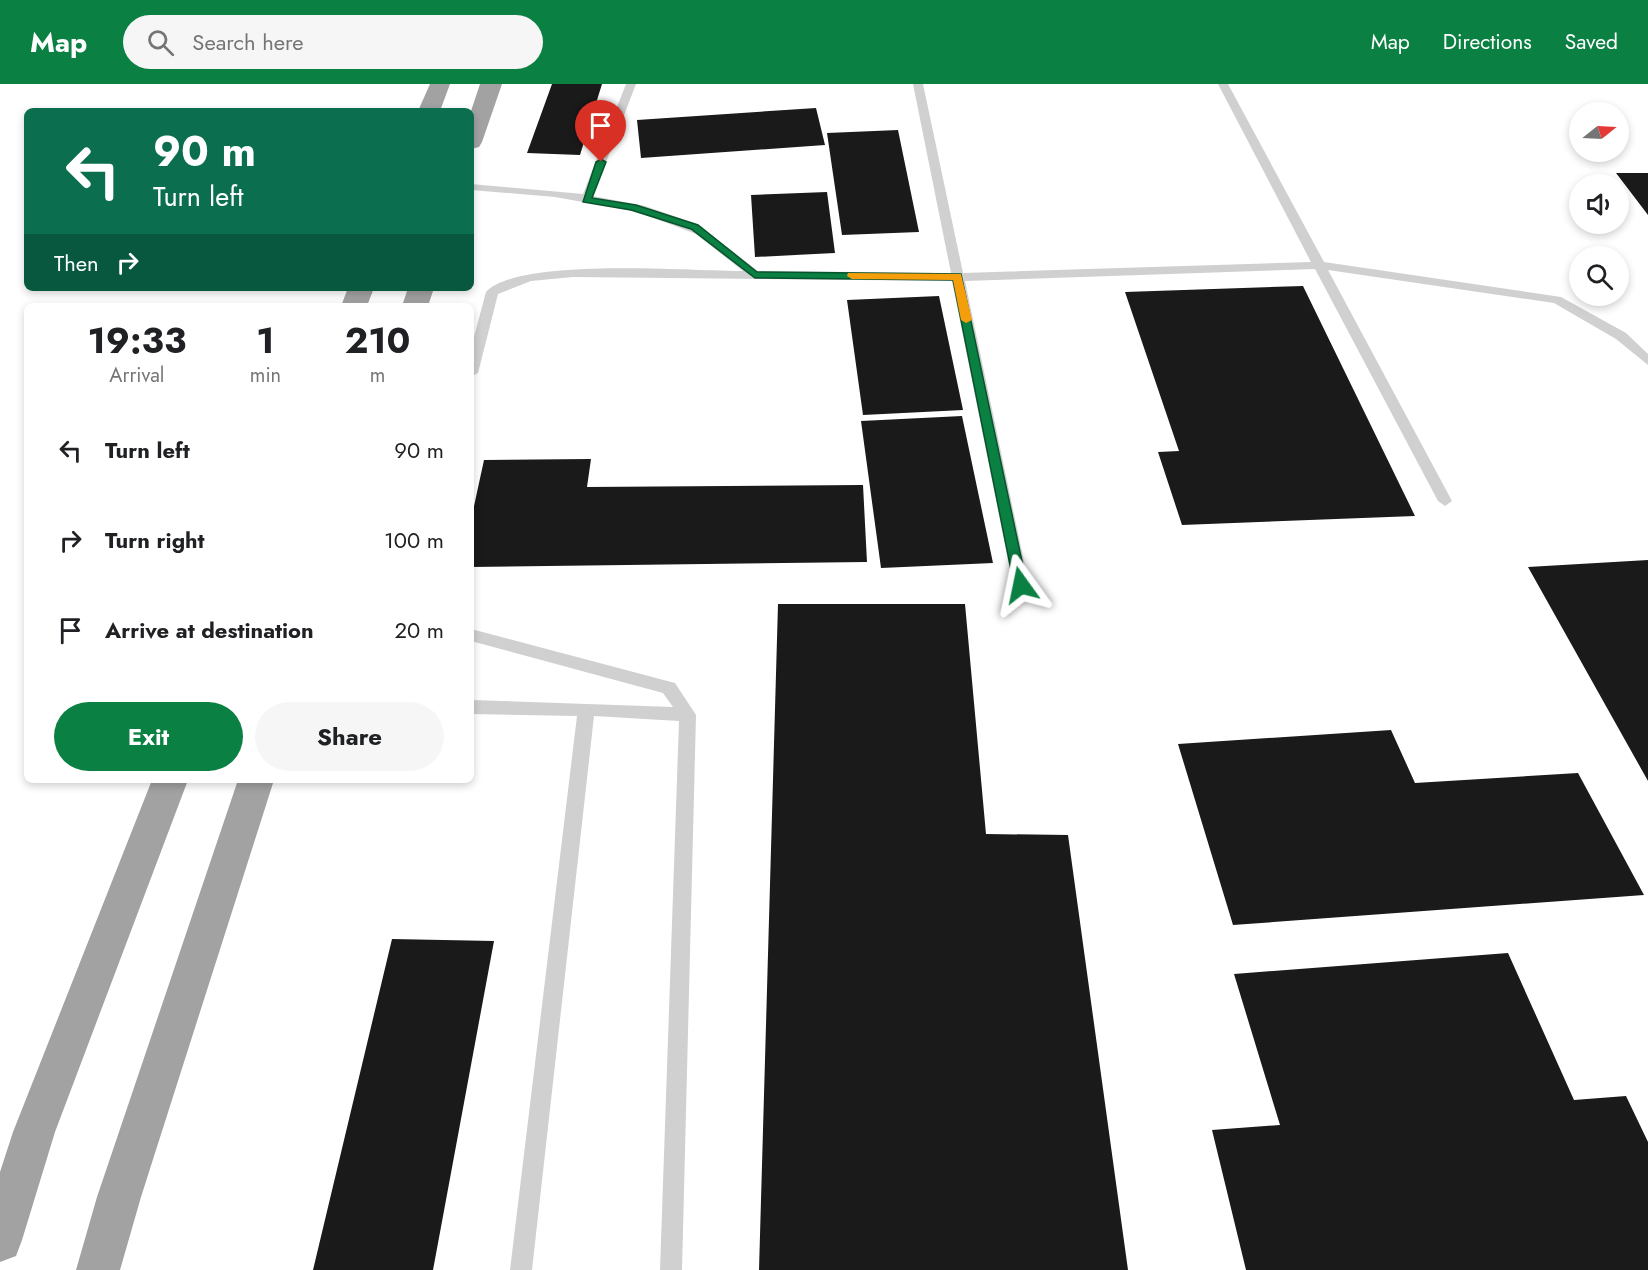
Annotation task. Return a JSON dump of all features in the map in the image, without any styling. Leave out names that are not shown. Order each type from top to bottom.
[{"type":"highway","points":[[430,108],[440,84]]},
{"type":"highway","points":[[474,133],[491,84]]},
{"type":"highway","points":[[0,1240],[34,1132],[169,783]]},
{"type":"highway","points":[[98,1270],[119,1197],[255,783]]},
{"type":"lane","points":[[586,200],[631,84]]},
{"type":"lane","points":[[918,84],[1021,585]]},
{"type":"lane","points":[[1223,84],[1444,501]]},
{"type":"lane","points":[[474,187],[531,192],[633,207],[694,227],[755,275]]},
{"type":"lane","points":[[474,361],[492,292],[506,284],[536,276],[573,273],[958,277],[1320,265],[1557,300],[1621,336],[1648,361]]},
{"type":"lane","points":[[474,636],[669,688],[688,715],[671,1270]]},
{"type":"lane","points":[[474,707],[586,709],[688,715]]},
{"type":"lane","points":[[522,1270],[586,709]]},
{"type":"building","points":[[552,84],[602,84],[580,155],[527,153]]},
{"type":"building","points":[[816,108],[825,145],[641,158],[637,120]]},
{"type":"building","points":[[898,130],[919,232],[842,235],[827,133]]},
{"type":"building","points":[[1648,173],[1648,215],[1629,190],[1629,174],[1617,174]]},
{"type":"building","points":[[827,192],[835,253],[755,257],[751,195]]},
{"type":"building","points":[[1303,286],[1415,516],[1182,525],[1158,452],[1179,451],[1125,292]]},
{"type":"building","points":[[939,296],[963,410],[863,415],[847,300]]},
{"type":"building","points":[[962,416],[993,563],[881,568],[861,421]]},
{"type":"building","points":[[591,459],[587,487],[863,485],[867,562],[474,567],[474,506],[484,460]]},
{"type":"building","points":[[1648,560],[1648,781],[1528,567]]},
{"type":"building","points":[[778,604],[965,604],[986,834],[1068,835],[1128,1270],[759,1270]]},
{"type":"building","points":[[1391,730],[1415,783],[1578,773],[1644,895],[1233,925],[1178,744]]},
{"type":"building","points":[[392,939],[494,941],[433,1270],[313,1270]]},
{"type":"building","points":[[1508,953],[1574,1100],[1626,1096],[1648,1142],[1648,1270],[1246,1270],[1212,1130],[1280,1125],[1234,974]]},
{"type":"slow traffic","points":[[852,276],[958,277],[966,320]]},
{"type":"route","points":[[601,162],[586,200],[633,207],[694,227],[755,275],[958,277],[1021,585]]}]
